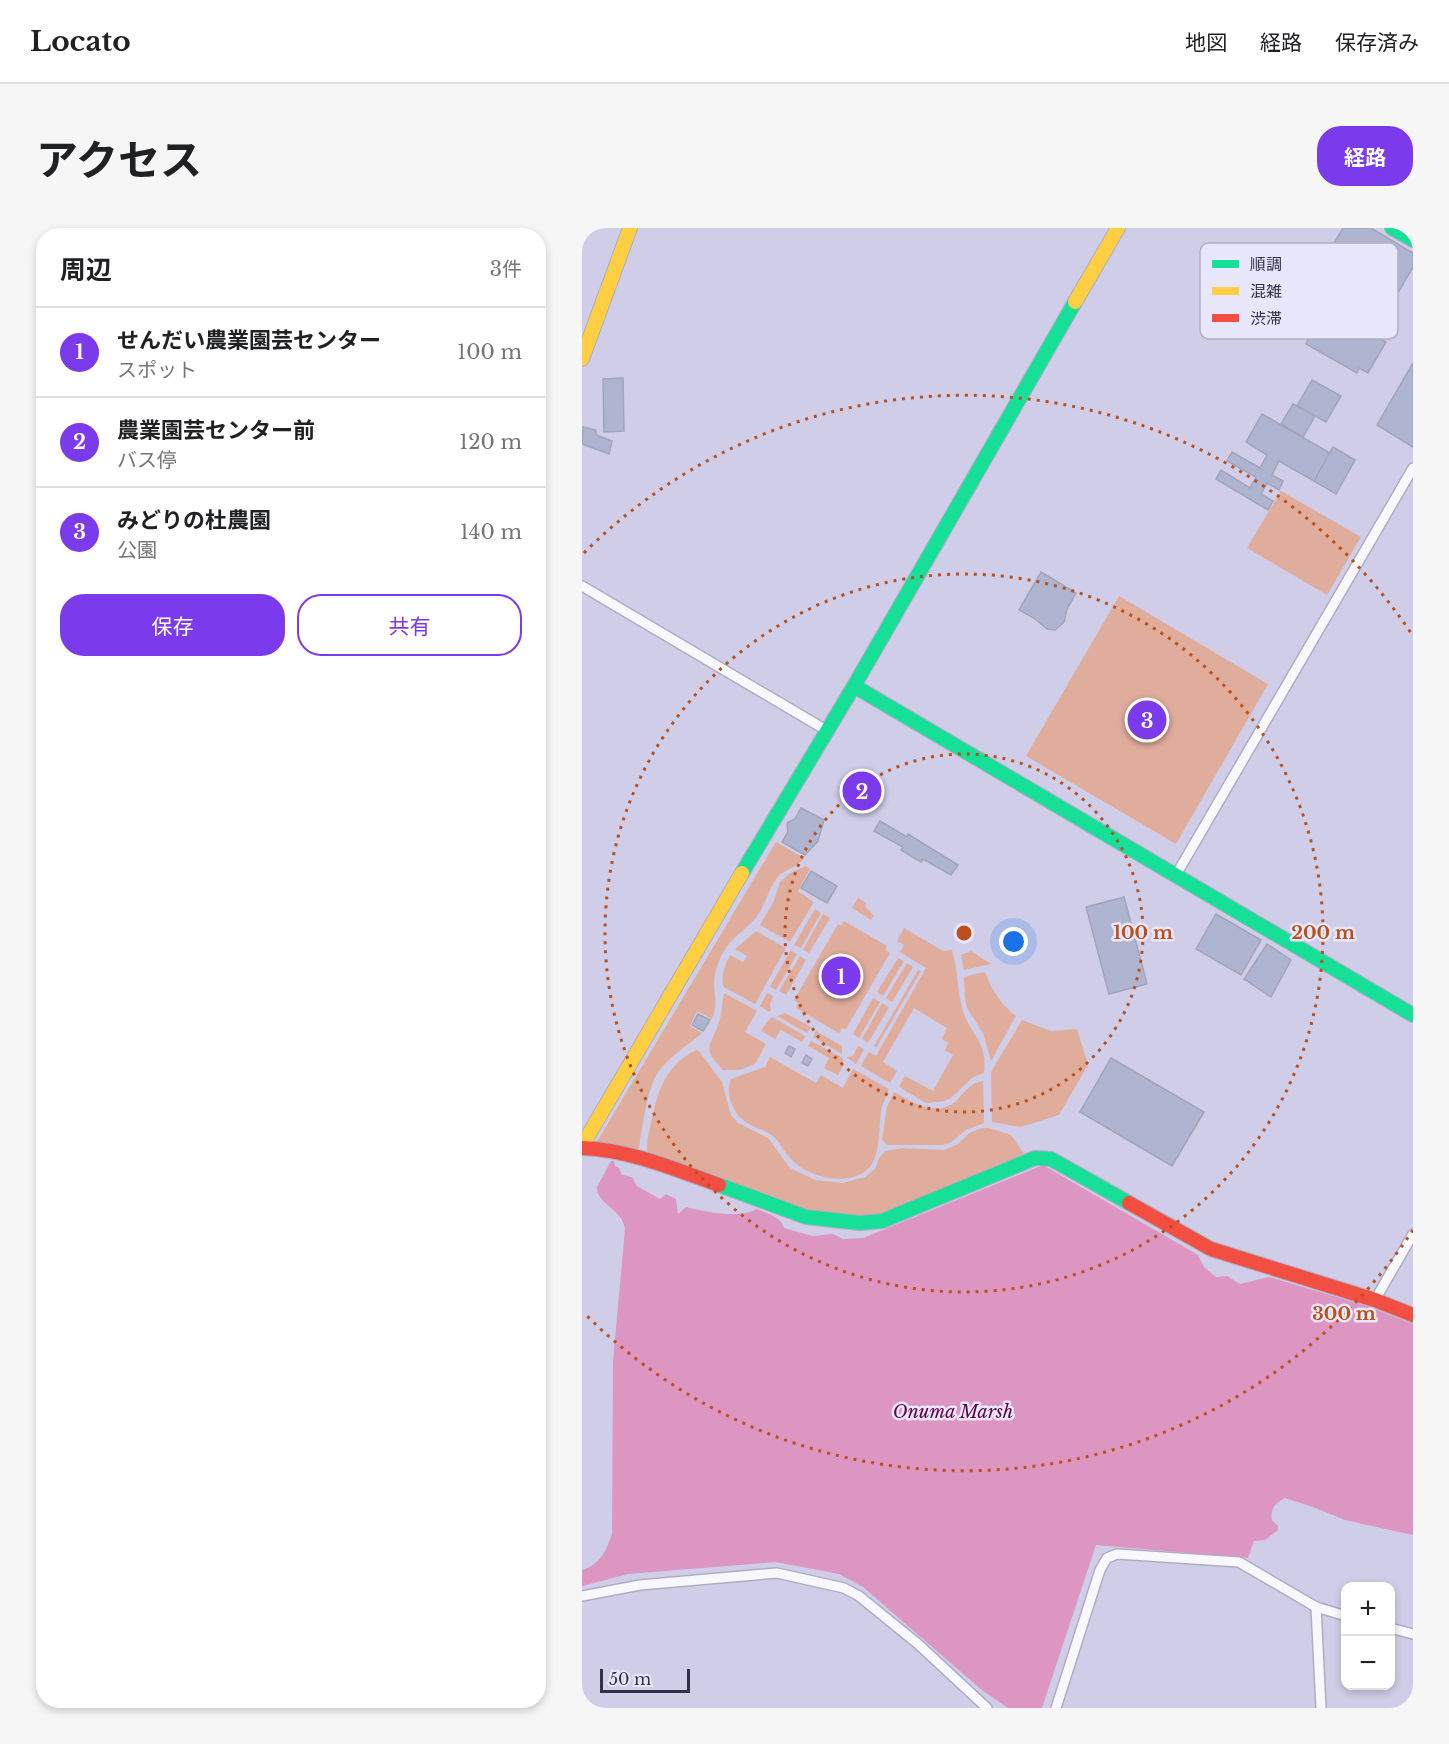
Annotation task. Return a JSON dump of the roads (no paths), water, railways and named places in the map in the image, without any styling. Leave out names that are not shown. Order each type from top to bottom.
[{"type":"street","points":[[582,359],[630,228]]},
{"type":"street","points":[[1118,228],[854,686],[582,1147],[608,1149],[642,1157],[806,1217],[860,1223],[882,1221],[1035,1158],[1051,1159],[1210,1249],[1376,1300],[1413,1315]]},
{"type":"street","points":[[1392,228],[1413,240]]},
{"type":"street","points":[[1176,875],[1413,468]]},
{"type":"street","points":[[582,586],[826,730]]},
{"type":"street","points":[[854,686],[1413,1015]]},
{"type":"street","points":[[1376,1300],[1413,1233]]},
{"type":"street","points":[[1056,1708],[1100,1570],[1107,1558],[1117,1554],[1239,1562],[1316,1607],[1341,1614]]},
{"type":"street","points":[[582,1596],[640,1585],[777,1573],[844,1588],[859,1596],[918,1644],[987,1708]]},
{"type":"street","points":[[1316,1607],[1321,1708]]},
{"type":"street","points":[[1395,1629],[1413,1634]]},
{"type":"water","name":"Onuma Marsh","points":[[611,1161],[614,1161],[622,1175],[632,1177],[637,1186],[660,1199],[666,1194],[676,1199],[678,1214],[686,1207],[732,1214],[757,1209],[777,1218],[784,1228],[812,1236],[833,1234],[843,1239],[863,1238],[1043,1165],[1198,1255],[1204,1267],[1216,1277],[1227,1276],[1240,1284],[1269,1277],[1367,1306],[1413,1324],[1413,1535],[1345,1520],[1285,1498],[1276,1504],[1272,1513],[1272,1520],[1278,1526],[1278,1530],[1265,1540],[1254,1541],[1248,1558],[1096,1545],[1042,1708],[1008,1708],[983,1691],[863,1587],[839,1574],[776,1562],[628,1574],[582,1586],[582,1570],[594,1564],[602,1556],[612,1534],[613,1361],[625,1229],[619,1216],[601,1198],[597,1187]]},
{"type":"place","name":"みどりの杜農園","points":[[1147,720]]},
{"type":"place","name":"農業園芸センター前","points":[[862,791]]},
{"type":"place","name":"せんだい農業園芸センター","points":[[841,976]]}]
